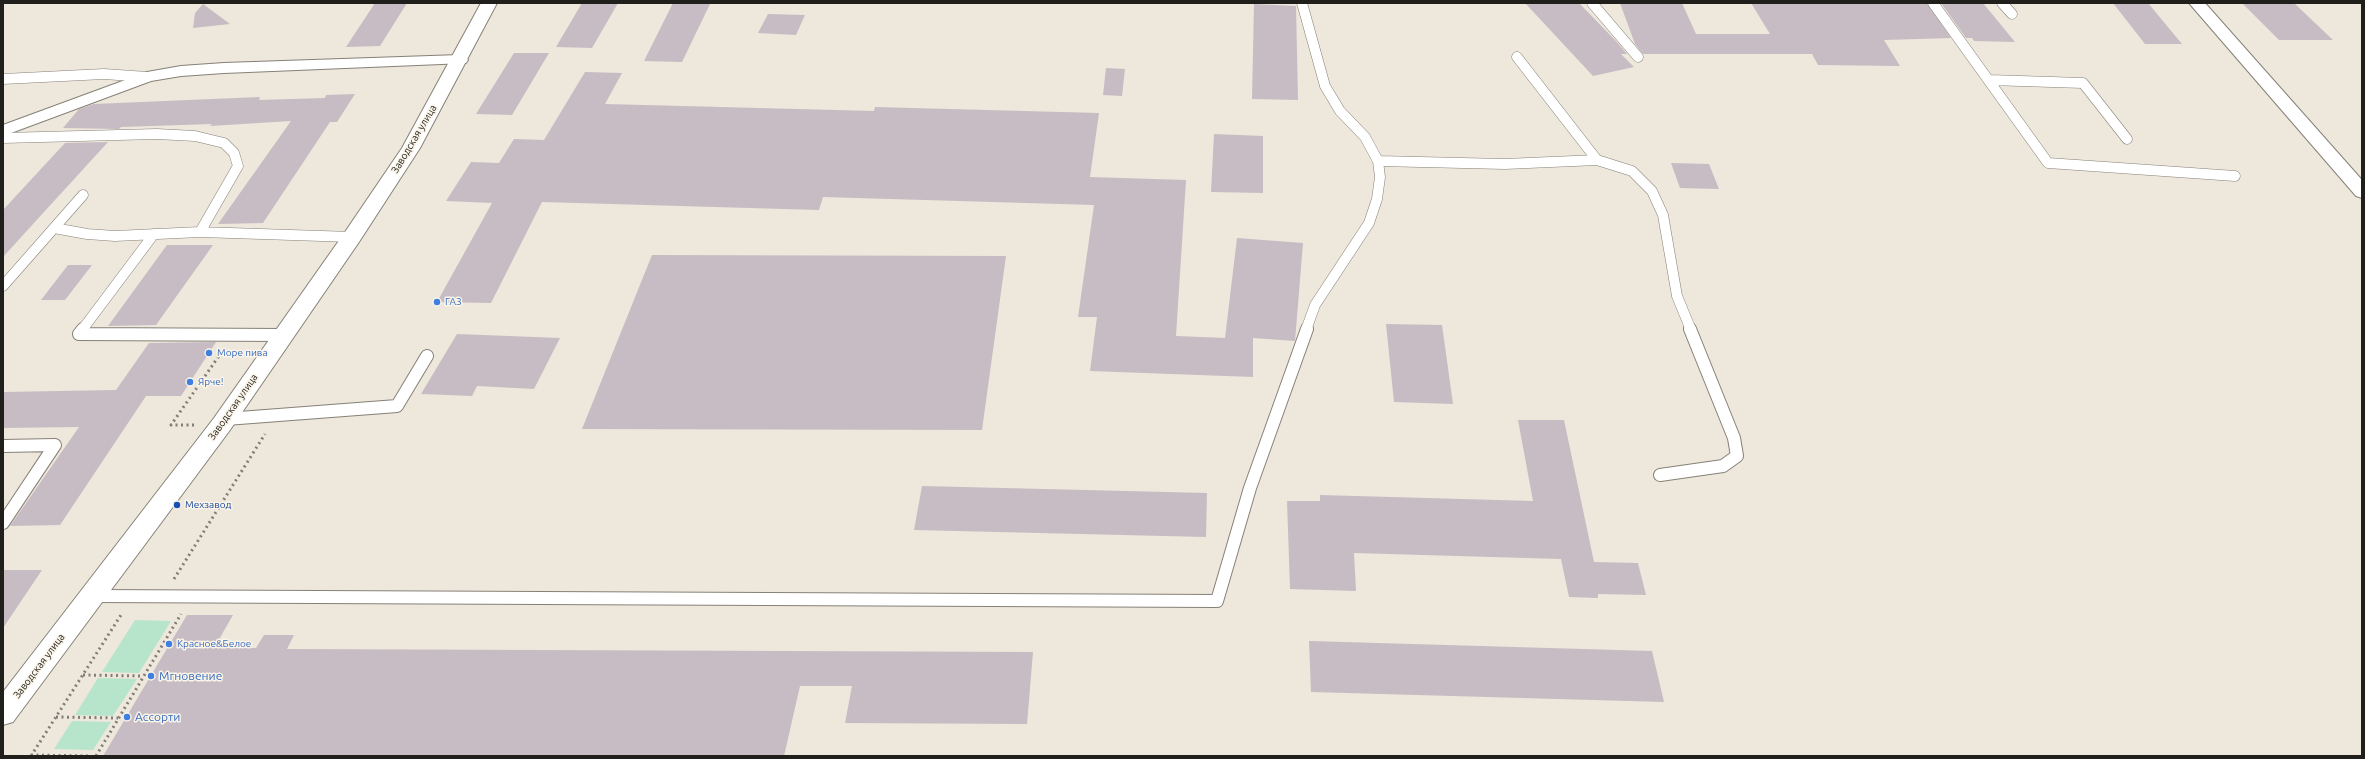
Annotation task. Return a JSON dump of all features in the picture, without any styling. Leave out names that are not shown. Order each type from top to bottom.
[{"type":"street","name":"Заводская улица","points":[[3,714],[223,423],[352,237],[411,148],[460,60],[489,3]]},
{"type":"street","points":[[2197,3],[2362,192]]},
{"type":"street","points":[[3,131],[147,77],[224,68],[460,60]]},
{"type":"lane","points":[[92,596],[1217,601],[1250,488],[1315,305],[1369,223],[1377,199],[1380,177],[1378,161],[1365,138],[1340,111],[1325,86],[1302,3]]},
{"type":"lane","points":[[1592,3],[1638,57]]},
{"type":"lane","points":[[1933,3],[2048,163],[2235,176]]},
{"type":"lane","points":[[2002,3],[2012,14]]},
{"type":"lane","points":[[1517,57],[1597,160]]},
{"type":"lane","points":[[3,79],[104,74],[147,77]]},
{"type":"lane","points":[[1989,80],[2083,83],[2127,139]]},
{"type":"lane","points":[[3,138],[156,134],[195,136],[224,143],[234,153],[238,166],[200,232]]},
{"type":"lane","points":[[1378,161],[1505,164],[1597,160],[1632,171],[1652,191],[1663,215],[1677,296],[1734,438],[1737,456],[1723,466],[1660,475]]},
{"type":"lane","points":[[3,286],[83,195]]},
{"type":"lane","points":[[54,228],[87,234],[115,236],[200,232],[352,237]]},
{"type":"lane","points":[[154,234],[79,334],[233,336],[284,335]]},
{"type":"lane","points":[[223,423],[397,406],[427,356]]},
{"type":"lane","points":[[3,446],[55,445],[3,522]]},
{"type":"path","points":[[223,423],[171,425],[233,336]]},
{"type":"path","points":[[163,596],[269,429]]},
{"type":"path","points":[[31,756],[125,609]]},
{"type":"path","points":[[96,756],[184,609],[177,610]]},
{"type":"path","points":[[83,675],[144,676]]},
{"type":"path","points":[[56,717],[118,718]]},
{"type":"path","points":[[31,756],[88,756]]},
{"type":"green space","points":[[135,620],[171,621],[139,673],[102,672]]},
{"type":"green space","points":[[98,678],[137,679],[113,716],[75,715]]},
{"type":"green space","points":[[72,721],[111,722],[93,750],[54,749]]},
{"type":"building","points":[[375,3],[407,3],[380,46],[346,47]]},
{"type":"building","points":[[582,3],[618,3],[592,48],[556,47]]},
{"type":"building","points":[[673,3],[710,4],[682,62],[644,61]]},
{"type":"building","points":[[1525,3],[1579,3],[1615,40],[1627,54],[1621,54],[1634,67],[1593,76]]},
{"type":"building","points":[[1620,3],[1682,3],[1696,34],[1770,34],[1751,3],[1927,3],[1951,38],[1884,40],[1900,66],[1818,65],[1812,54],[1643,54],[1635,44]]},
{"type":"building","points":[[1941,3],[1983,3],[2015,42],[1974,41],[1972,38],[1966,38]]},
{"type":"building","points":[[2113,3],[2148,3],[2182,44],[2145,44]]},
{"type":"building","points":[[2242,3],[2294,3],[2333,40],[2279,40]]},
{"type":"building","points":[[203,4],[230,24],[193,28],[195,13]]},
{"type":"building","points":[[1254,4],[1296,6],[1298,100],[1252,99]]},
{"type":"building","points":[[768,14],[805,15],[796,35],[758,33]]},
{"type":"building","points":[[514,53],[549,53],[512,115],[476,114]]},
{"type":"building","points":[[1106,68],[1125,69],[1122,96],[1103,95]]},
{"type":"building","points":[[585,72],[622,73],[605,104],[874,111],[875,107],[1099,113],[1090,177],[1186,180],[1176,336],[1225,338],[1237,238],[1303,243],[1295,341],[1253,338],[1253,377],[1090,371],[1097,317],[1078,317],[1094,205],[823,197],[819,210],[542,202],[491,303],[437,302],[492,203],[446,201],[471,162],[499,163],[514,139],[544,140]]},
{"type":"building","points":[[355,94],[337,122],[330,122],[263,223],[218,224],[291,121],[210,126],[212,124],[121,127],[119,129],[63,128],[79,109],[94,104],[260,97],[259,100],[325,98],[326,95]]},
{"type":"building","points":[[1214,134],[1263,136],[1263,193],[1211,192]]},
{"type":"building","points":[[108,142],[3,257],[3,210],[65,143]]},
{"type":"building","points":[[1671,163],[1709,164],[1719,189],[1680,188]]},
{"type":"building","points":[[167,245],[213,245],[156,325],[108,326]]},
{"type":"building","points":[[652,255],[1006,256],[982,430],[582,429]]},
{"type":"building","points":[[68,265],[92,265],[65,300],[41,300]]},
{"type":"building","points":[[1386,324],[1442,325],[1453,404],[1394,402]]},
{"type":"building","points":[[457,334],[560,338],[534,389],[477,386],[472,396],[421,394]]},
{"type":"building","points":[[216,342],[181,396],[146,396],[60,525],[10,526],[79,427],[3,428],[3,392],[116,390],[149,343]]},
{"type":"building","points":[[1518,420],[1564,420],[1594,562],[1638,563],[1646,595],[1598,594],[1598,598],[1569,597],[1561,559],[1354,553],[1356,591],[1290,589],[1287,501],[1320,501],[1320,495],[1533,501]]},
{"type":"building","points":[[922,486],[1207,493],[1206,537],[914,530]]},
{"type":"building","points":[[3,570],[42,570],[3,628]]},
{"type":"building","points":[[187,615],[233,615],[214,648],[256,648],[264,635],[294,635],[287,649],[1033,652],[1027,724],[845,723],[852,686],[800,686],[784,756],[103,756]]},
{"type":"building","points":[[1309,641],[1652,651],[1664,702],[1311,692]]},
{"type":"place","name":"ГАЗ","points":[[437,302]]},
{"type":"place","name":"Море пива","points":[[209,353]]},
{"type":"place","name":"Ярче!","points":[[190,382]]},
{"type":"place","name":"Мехзавод","points":[[177,505]]},
{"type":"place","name":"Красное&Белое","points":[[169,644]]},
{"type":"place","name":"Мгновение","points":[[151,676]]},
{"type":"place","name":"Ассорти","points":[[127,717]]}]
